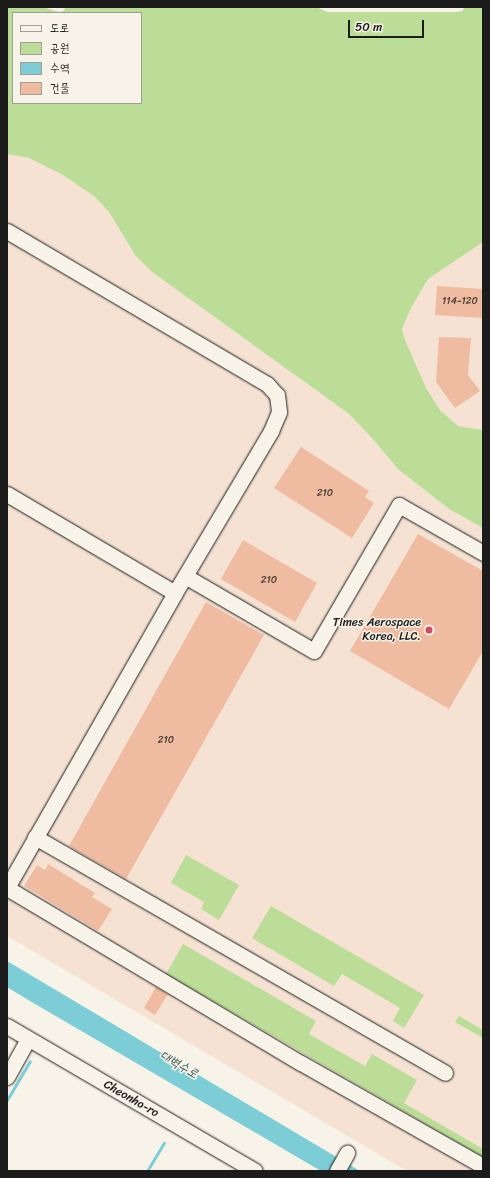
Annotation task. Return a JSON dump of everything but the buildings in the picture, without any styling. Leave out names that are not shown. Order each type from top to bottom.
[{"type":"street","points":[[7,231],[253,375],[274,389],[277,395],[279,412],[271,431],[175,593],[7,888],[301,1063],[483,1166]]},
{"type":"street","points":[[7,494],[175,593]]},
{"type":"street","points":[[186,576],[314,651],[399,505],[483,553]]},
{"type":"street","points":[[35,838],[445,1073]]},
{"type":"street","name":"Cheonho-ro","points":[[7,1026],[254,1171]]},
{"type":"street","points":[[7,1077],[28,1039]]},
{"type":"street","points":[[337,1171],[347,1154]]},
{"type":"shaded area","points":[[7,154],[29,158],[63,175],[95,197],[109,212],[135,255],[152,272],[348,413],[372,438],[398,469],[449,509],[483,528],[483,1171],[407,1171],[7,936]]},
{"type":"shaded area","points":[[483,242],[483,430],[458,426],[440,410],[426,388],[405,340],[402,329],[411,308],[428,279]]},
{"type":"green space","points":[[7,7],[43,7],[59,12],[63,11],[66,7],[316,7],[328,12],[455,12],[462,11],[465,7],[483,7],[483,242],[428,279],[411,308],[402,329],[405,340],[426,388],[440,410],[458,426],[483,430],[483,528],[449,509],[398,469],[372,438],[348,413],[152,272],[135,255],[109,212],[95,197],[63,175],[29,158],[7,154]]},
{"type":"green space","points":[[186,855],[239,885],[219,920],[201,909],[204,902],[171,883]]},
{"type":"green space","points":[[271,906],[424,995],[404,1028],[393,1021],[400,1008],[342,974],[334,986],[252,938]]},
{"type":"green space","points":[[183,944],[316,1021],[309,1034],[365,1066],[372,1054],[417,1080],[404,1103],[483,1149],[483,1157],[166,974]]},
{"type":"green space","points":[[459,1016],[483,1030],[483,1038],[455,1022]]},
{"type":"water","name":"대벽수로","points":[[7,961],[360,1171],[321,1171],[30,1001],[7,987]]},
{"type":"waterway","points":[[7,1100],[30,1061]]},
{"type":"waterway","points":[[147,1171],[164,1143]]},
{"type":"place","name":"Times Aerospace Korea, LLC.","points":[[429,630]]}]
